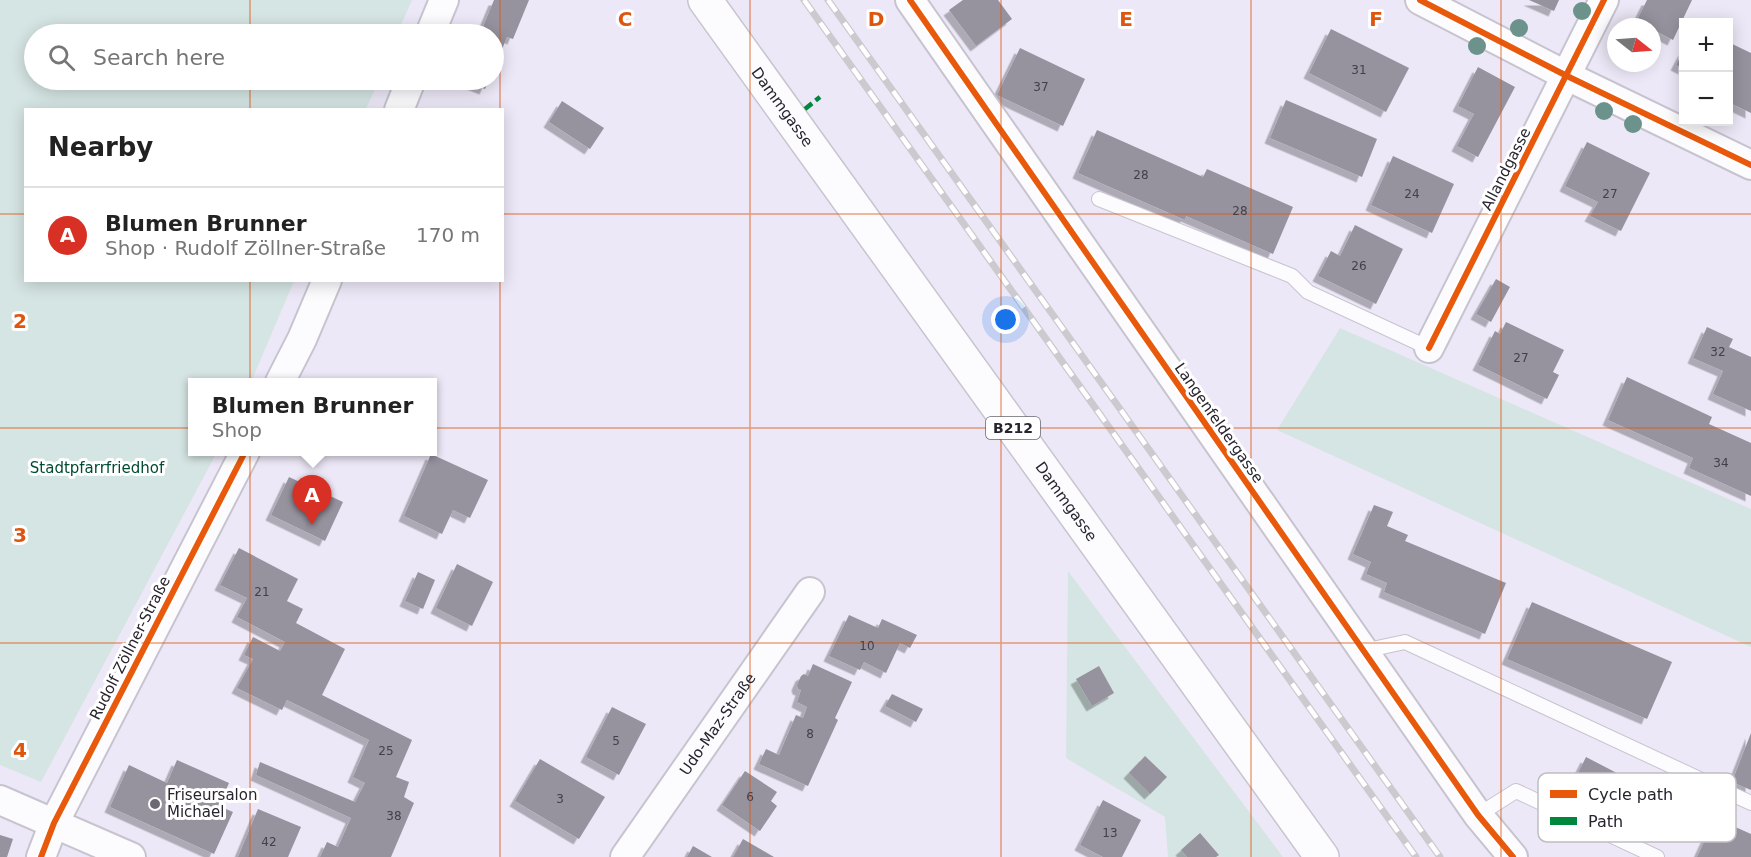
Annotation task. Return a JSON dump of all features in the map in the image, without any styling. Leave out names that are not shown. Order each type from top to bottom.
[{"type":"main road","name":"Dammgasse","points":[[705,0],[1322,857]]},
{"type":"street","points":[[434,24],[444,0]]},
{"type":"street","name":"Langenfeldergasse","points":[[910,0],[1478,815],[1513,857]]},
{"type":"street","points":[[1420,0],[1567,76],[1751,165]]},
{"type":"street","name":"Allandgasse","points":[[1429,348],[1604,0]]},
{"type":"street","points":[[400,108],[407,90]]},
{"type":"street","points":[[282,378],[302,339],[326,282]]},
{"type":"street","name":"Rudolf Zöllner-Straße","points":[[41,857],[54,823],[243,456]]},
{"type":"street","name":"Udo-Maz-Straße","points":[[625,857],[810,592]]},
{"type":"street","points":[[0,800],[131,857]]},
{"type":"lane","points":[[1098,199],[1292,276],[1308,292],[1429,348]]},
{"type":"lane","points":[[1363,651],[1405,642],[1687,773]]},
{"type":"lane","points":[[1478,815],[1516,791],[1538,801]]},
{"type":"lane","points":[[1736,796],[1751,803]]},
{"type":"lane","points":[[1625,842],[1657,857]]},
{"type":"green space","name":"Stadtpfarrfriedhof","points":[[0,0],[412,0],[401,24],[24,24],[24,90],[375,90],[366,108],[24,108],[24,282],[294,282],[253,378],[188,378],[188,456],[215,456],[41,782],[0,765]]},
{"type":"green space","points":[[1340,328],[1751,509],[1751,647],[1277,430]]},
{"type":"green space","points":[[1068,571],[1283,857],[1168,857],[1165,817],[1066,758]]},
{"type":"building","points":[[494,0],[529,0],[513,39],[507,37],[504,44],[504,24],[484,24]]},
{"type":"building","points":[[963,0],[998,0],[1012,19],[976,46],[949,10]]},
{"type":"building","points":[[1529,0],[1559,0],[1554,11]]},
{"type":"building","points":[[1647,0],[1692,0],[1683,18],[1679,18],[1679,27],[1673,40],[1661,34],[1661,18],[1638,18]]},
{"type":"building","points":[[1331,29],[1409,68],[1386,112],[1309,73]]},
{"type":"building","points":[[1733,44],[1751,53],[1751,113],[1733,104]]},
{"type":"building","points":[[1020,48],[1085,79],[1063,126],[997,95]]},
{"type":"building","points":[[1478,67],[1515,87],[1478,157],[1457,146],[1474,114],[1458,106]]},
{"type":"building","points":[[1286,100],[1377,139],[1362,177],[1270,138]]},
{"type":"building","points":[[562,101],[604,128],[590,149],[549,122]]},
{"type":"building","points":[[1097,130],[1203,177],[1207,169],[1293,207],[1273,254],[1186,216],[1185,220],[1078,173]]},
{"type":"building","points":[[1587,142],[1650,173],[1621,231],[1590,216],[1598,202],[1565,186]]},
{"type":"building","points":[[1393,156],[1454,184],[1432,233],[1371,205]]},
{"type":"building","points":[[1355,225],[1403,249],[1376,304],[1318,276],[1331,251],[1340,256]]},
{"type":"building","points":[[1496,279],[1510,287],[1491,322],[1476,314]]},
{"type":"building","points":[[1506,322],[1564,350],[1553,372],[1559,375],[1547,399],[1478,365],[1495,331],[1500,334]]},
{"type":"building","points":[[1707,327],[1733,339],[1729,347],[1751,357],[1751,411],[1713,394],[1723,371],[1693,358]]},
{"type":"building","points":[[1627,377],[1712,417],[1709,424],[1751,443],[1751,496],[1689,468],[1693,458],[1608,420]]},
{"type":"building","points":[[430,456],[435,456],[488,480],[470,518],[453,510],[442,534],[404,516]]},
{"type":"building","points":[[289,477],[343,502],[325,541],[271,515]]},
{"type":"building","points":[[1374,505],[1393,512],[1387,526],[1408,535],[1405,541],[1506,583],[1485,634],[1384,592],[1387,583],[1366,574],[1371,562],[1353,554]]},
{"type":"building","points":[[239,548],[298,579],[287,601],[303,609],[296,623],[345,649],[322,695],[412,740],[396,777],[409,782],[404,797],[414,803],[391,857],[320,857],[327,842],[338,847],[351,818],[256,775],[260,762],[355,802],[365,783],[353,777],[369,740],[287,700],[282,710],[237,688],[253,659],[244,655],[253,637],[280,651],[285,642],[237,617],[247,598],[220,585]]},
{"type":"building","points":[[457,564],[493,582],[472,626],[436,608]]},
{"type":"building","points":[[418,572],[435,580],[423,609],[405,601]]},
{"type":"building","points":[[1532,602],[1672,662],[1647,719],[1507,659]]},
{"type":"building","points":[[849,615],[878,628],[882,619],[917,635],[910,648],[900,643],[886,673],[864,662],[860,670],[829,656]]},
{"type":"building","points":[[813,664],[852,682],[835,718],[838,720],[808,786],[759,764],[766,749],[779,755],[796,715],[803,718],[807,707],[797,702],[801,690],[797,685],[801,676],[804,674],[808,676]]},
{"type":"building","points":[[1099,666],[1114,693],[1092,706],[1076,679]]},
{"type":"building","points":[[892,694],[923,709],[916,722],[885,706]]},
{"type":"building","points":[[612,707],[646,724],[619,775],[586,757]]},
{"type":"building","points":[[1751,733],[1751,790],[1736,784],[1735,773]]},
{"type":"building","points":[[1145,756],[1167,777],[1150,794],[1129,773]]},
{"type":"building","points":[[1586,757],[1617,773],[1578,773]]},
{"type":"building","points":[[540,759],[605,797],[579,839],[515,801]]},
{"type":"building","points":[[177,760],[229,783],[219,806],[233,812],[214,854],[110,807],[129,765],[167,783]]},
{"type":"building","points":[[745,771],[777,792],[771,801],[777,806],[760,831],[722,805]]},
{"type":"building","points":[[1103,800],[1141,820],[1122,857],[1103,857],[1080,845]]},
{"type":"building","points":[[258,809],[301,827],[288,857],[238,857]]},
{"type":"building","points":[[1736,827],[1751,834],[1751,857],[1697,857],[1704,842],[1736,842]]},
{"type":"building","points":[[1200,833],[1219,855],[1216,857],[1187,857],[1181,850]]},
{"type":"building","points":[[0,835],[13,839],[7,857],[0,857]]},
{"type":"building","points":[[743,839],[774,857],[733,857]]},
{"type":"building","points":[[693,846],[712,857],[687,857]]},
{"type":"railway","points":[[804,0],[1416,857]]},
{"type":"railway","points":[[828,0],[1440,857]]},
{"type":"marked path","points":[[805,109],[820,97]]},
{"type":"cycle path","points":[[910,0],[1478,815],[1513,857]]},
{"type":"cycle path","points":[[1420,0],[1567,76],[1751,165]]},
{"type":"cycle path","points":[[1429,348],[1604,0]]},
{"type":"cycle path","points":[[41,857],[54,823],[243,456]]},
{"type":"place","name":"Blumen Brunner","points":[[312,525]]},
{"type":"place","name":"Friseursalon Michael","points":[[155,804]]}]
